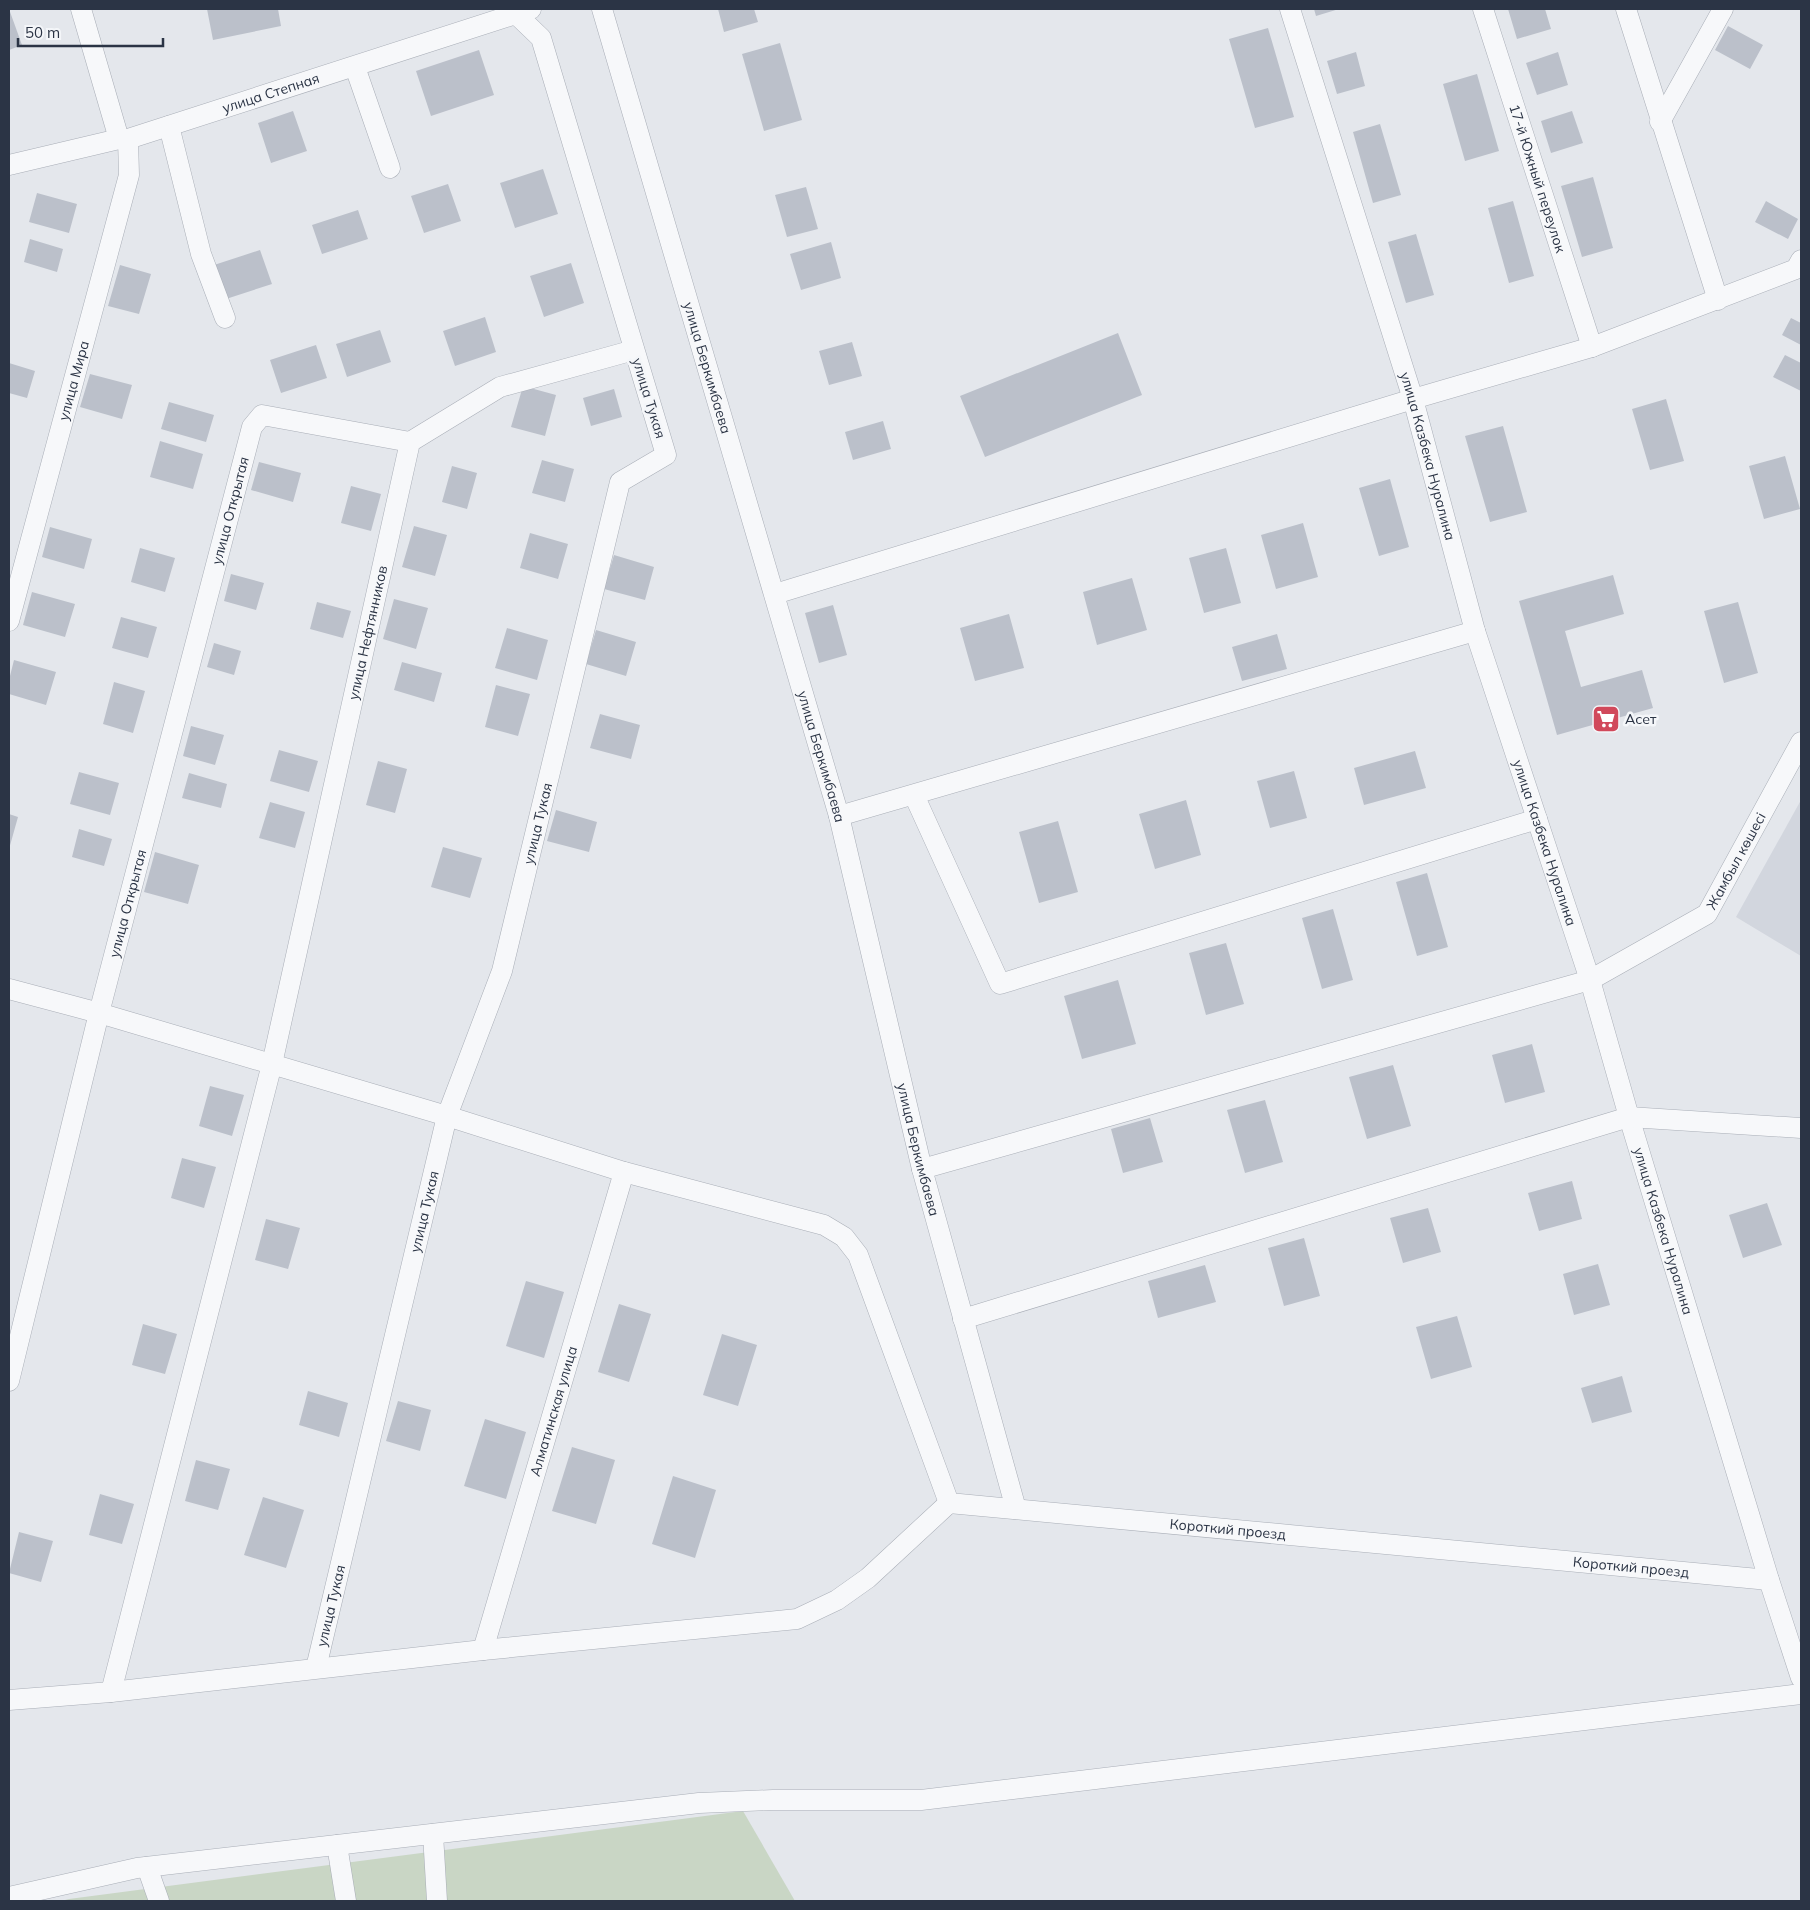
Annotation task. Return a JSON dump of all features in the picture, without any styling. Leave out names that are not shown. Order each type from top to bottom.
[{"type":"street","name":"улица Мира","points":[[9,621],[129,175],[124,139],[81,9]]},
{"type":"street","name":"улица Беркимбаева","points":[[602,9],[839,816],[922,1169],[1016,1509]]},
{"type":"street","name":"улица Казбека Нуралина","points":[[1290,9],[1412,399],[1475,631],[1590,980],[1629,1116],[1801,1678]]},
{"type":"street","name":"17-й Южный переулок","points":[[1483,9],[1592,347]]},
{"type":"street","points":[[1626,9],[1660,122],[1718,300]]},
{"type":"street","points":[[1660,122],[1723,9]]},
{"type":"street","name":"улица Степная","points":[[9,165],[124,139],[169,126],[524,12]]},
{"type":"street","name":"улица Тукая","points":[[316,1668],[447,1116],[502,971],[620,482],[666,455],[541,38],[524,12]]},
{"type":"street","points":[[355,67],[390,168]]},
{"type":"street","points":[[169,126],[201,254],[225,318]]},
{"type":"street","points":[[775,594],[1412,399],[1592,347],[1718,300],[1799,264]]},
{"type":"street","points":[[410,442],[500,387],[634,350]]},
{"type":"street","name":"улица Открытая","points":[[9,1381],[99,1013],[252,427],[262,415],[410,442]]},
{"type":"street","name":"улица Нефтянников","points":[[111,1692],[272,1064],[410,442]]},
{"type":"street","points":[[839,816],[1475,631]]},
{"type":"street","name":"Жамбыл көшесі","points":[[922,1169],[1590,980],[1707,914],[1801,742]]},
{"type":"street","points":[[914,795],[1000,984],[1537,818]]},
{"type":"street","points":[[9,989],[99,1013],[447,1116],[624,1172],[824,1225],[844,1237],[858,1254],[949,1503],[868,1578],[837,1600],[797,1619],[483,1650],[111,1692],[9,1700]]},
{"type":"street","points":[[963,1319],[1629,1116],[1801,1128]]},
{"type":"street","name":"Алматинская улица","points":[[483,1650],[624,1172]]},
{"type":"street","name":"Короткий проезд","points":[[949,1503],[1770,1580]]},
{"type":"street","points":[[9,1897],[147,1867],[699,1803],[773,1800],[921,1800],[1801,1694]]},
{"type":"street","points":[[433,1834],[437,1901]]},
{"type":"street","points":[[337,1845],[346,1901]]},
{"type":"street","points":[[147,1867],[159,1901]]},
{"type":"shaded area","points":[[1801,800],[1801,956],[1736,917]]},
{"type":"green space","points":[[743,1811],[795,1901],[61,1901],[69,1899]]},
{"type":"building","points":[[9,9],[22,45],[9,50]]},
{"type":"building","points":[[207,9],[278,9],[281,26],[213,40]]},
{"type":"building","points":[[718,9],[754,9],[758,22],[724,32]]},
{"type":"building","points":[[1314,9],[1339,9],[1316,16]]},
{"type":"building","points":[[1508,9],[1545,9],[1551,29],[1517,39]]},
{"type":"building","points":[[1728,26],[1763,45],[1750,69],[1715,50]]},
{"type":"building","points":[[1268,28],[1294,117],[1255,128],[1229,39]]},
{"type":"building","points":[[780,43],[802,120],[764,131],[742,54]]},
{"type":"building","points":[[479,50],[494,95],[431,116],[416,71]]},
{"type":"building","points":[[1356,52],[1365,86],[1337,94],[1327,61]]},
{"type":"building","points":[[1558,52],[1568,85],[1537,95],[1526,63]]},
{"type":"building","points":[[1477,74],[1499,151],[1465,161],[1443,84]]},
{"type":"building","points":[[293,111],[307,151],[271,163],[258,123]]},
{"type":"building","points":[[1572,111],[1583,143],[1551,153],[1541,121]]},
{"type":"building","points":[[1380,124],[1401,195],[1373,203],[1353,132]]},
{"type":"building","points":[[543,169],[558,214],[515,228],[500,183]]},
{"type":"building","points":[[1593,177],[1613,248],[1582,257],[1561,186]]},
{"type":"building","points":[[448,184],[461,221],[424,233],[411,196]]},
{"type":"building","points":[[806,187],[818,229],[787,237],[775,195]]},
{"type":"building","points":[[37,193],[77,204],[69,233],[29,222]]},
{"type":"building","points":[[1513,201],[1534,276],[1509,283],[1488,208]]},
{"type":"building","points":[[1766,201],[1798,219],[1788,239],[1755,222]]},
{"type":"building","points":[[358,210],[368,239],[322,254],[312,225]]},
{"type":"building","points":[[1416,234],[1434,295],[1406,303],[1388,242]]},
{"type":"building","points":[[30,239],[63,249],[57,272],[24,262]]},
{"type":"building","points":[[831,242],[841,278],[801,290],[790,254]]},
{"type":"building","points":[[260,250],[272,284],[226,299],[214,265]]},
{"type":"building","points":[[571,263],[584,303],[544,317],[530,276]]},
{"type":"building","points":[[120,265],[151,274],[139,314],[108,306]]},
{"type":"building","points":[[485,317],[496,352],[455,366],[443,331]]},
{"type":"building","points":[[1791,318],[1801,323],[1801,345],[1782,335]]},
{"type":"building","points":[[380,330],[391,362],[347,377],[336,344]]},
{"type":"building","points":[[1118,333],[1142,395],[985,457],[960,396]]},
{"type":"building","points":[[852,342],[862,376],[829,385],[819,351]]},
{"type":"building","points":[[316,345],[327,378],[281,393],[270,360]]},
{"type":"building","points":[[1785,355],[1801,363],[1801,391],[1773,377]]},
{"type":"building","points":[[9,363],[35,371],[27,398],[9,393]]},
{"type":"building","points":[[90,374],[132,385],[122,419],[80,407]]},
{"type":"building","points":[[523,386],[556,395],[545,436],[511,427]]},
{"type":"building","points":[[614,389],[622,417],[591,426],[583,398]]},
{"type":"building","points":[[1666,399],[1684,461],[1650,470],[1632,409]]},
{"type":"building","points":[[169,402],[214,415],[206,442],[161,429]]},
{"type":"building","points":[[883,421],[891,449],[853,460],[845,432]]},
{"type":"building","points":[[1503,426],[1527,512],[1490,522],[1465,436]]},
{"type":"building","points":[[160,441],[203,454],[193,489],[150,477]]},
{"type":"building","points":[[1785,456],[1800,509],[1764,519],[1749,466]]},
{"type":"building","points":[[542,460],[574,469],[565,502],[532,493]]},
{"type":"building","points":[[259,462],[301,473],[293,502],[251,490]]},
{"type":"building","points":[[452,466],[477,473],[467,509],[442,502]]},
{"type":"building","points":[[1390,479],[1409,547],[1379,556],[1359,488]]},
{"type":"building","points":[[351,486],[381,494],[371,531],[341,523]]},
{"type":"building","points":[[1303,523],[1318,577],[1276,589],[1261,535]]},
{"type":"building","points":[[414,526],[447,535],[435,576],[402,567]]},
{"type":"building","points":[[50,527],[92,539],[84,569],[42,557]]},
{"type":"building","points":[[530,533],[568,544],[558,579],[520,568]]},
{"type":"building","points":[[140,548],[175,558],[165,592],[131,582]]},
{"type":"building","points":[[1226,548],[1241,603],[1204,613],[1189,558]]},
{"type":"building","points":[[614,555],[654,567],[645,600],[604,589]]},
{"type":"building","points":[[231,574],[264,583],[256,610],[224,601]]},
{"type":"building","points":[[1613,575],[1624,614],[1565,631],[1581,687],[1642,670],[1653,708],[1557,735],[1519,601]]},
{"type":"building","points":[[1132,578],[1147,630],[1097,645],[1083,592]]},
{"type":"building","points":[[32,592],[75,604],[65,637],[23,625]]},
{"type":"building","points":[[394,599],[428,608],[416,649],[383,639]]},
{"type":"building","points":[[317,602],[351,611],[343,638],[310,629]]},
{"type":"building","points":[[1738,602],[1758,673],[1724,683],[1704,611]]},
{"type":"building","points":[[833,605],[847,655],[819,663],[805,613]]},
{"type":"building","points":[[1009,614],[1024,668],[975,681],[960,628]]},
{"type":"building","points":[[121,617],[157,627],[148,658],[112,648]]},
{"type":"building","points":[[507,628],[548,640],[537,680],[495,668]]},
{"type":"building","points":[[596,630],[636,642],[626,676],[586,664]]},
{"type":"building","points":[[1277,634],[1287,669],[1242,681],[1232,647]]},
{"type":"building","points":[[214,643],[241,651],[234,675],[207,667]]},
{"type":"building","points":[[14,660],[56,672],[46,705],[9,694],[9,680]]},
{"type":"building","points":[[402,662],[442,673],[434,702],[394,690]]},
{"type":"building","points":[[114,682],[145,691],[133,733],[103,724]]},
{"type":"building","points":[[496,685],[530,694],[518,736],[485,727]]},
{"type":"building","points":[[600,714],[640,725],[631,759],[590,748]]},
{"type":"building","points":[[191,726],[224,735],[215,765],[183,756]]},
{"type":"building","points":[[279,750],[318,761],[309,792],[270,781]]},
{"type":"building","points":[[1415,751],[1426,788],[1364,805],[1354,768]]},
{"type":"building","points":[[378,761],[407,769],[395,813],[366,805]]},
{"type":"building","points":[[1294,771],[1307,818],[1270,828],[1257,781]]},
{"type":"building","points":[[79,772],[119,783],[110,815],[70,804]]},
{"type":"building","points":[[189,773],[227,784],[221,808],[182,798]]},
{"type":"building","points":[[1186,800],[1201,855],[1155,869],[1139,814]]},
{"type":"building","points":[[270,802],[305,812],[295,848],[259,838]]},
{"type":"building","points":[[556,810],[597,822],[589,852],[547,841]]},
{"type":"building","points":[[9,814],[18,817],[9,849]]},
{"type":"building","points":[[1058,821],[1078,892],[1039,903],[1019,832]]},
{"type":"building","points":[[79,829],[112,839],[104,866],[72,857]]},
{"type":"building","points":[[443,847],[482,858],[470,898],[431,887]]},
{"type":"building","points":[[155,852],[199,865],[188,904],[144,892]]},
{"type":"building","points":[[1427,873],[1448,947],[1417,956],[1396,882]]},
{"type":"building","points":[[1333,909],[1353,980],[1322,989],[1302,918]]},
{"type":"building","points":[[1226,943],[1244,1004],[1206,1015],[1189,953]]},
{"type":"building","points":[[1118,980],[1136,1044],[1082,1059],[1064,996]]},
{"type":"building","points":[[1532,1044],[1545,1092],[1505,1103],[1492,1055]]},
{"type":"building","points":[[1393,1065],[1411,1126],[1367,1139],[1349,1077]]},
{"type":"building","points":[[210,1086],[244,1095],[232,1136],[199,1126]]},
{"type":"building","points":[[1265,1100],[1283,1162],[1245,1173],[1227,1110]]},
{"type":"building","points":[[1150,1118],[1163,1162],[1123,1173],[1111,1129]]},
{"type":"building","points":[[182,1158],[216,1167],[204,1208],[171,1198]]},
{"type":"building","points":[[1572,1181],[1582,1219],[1539,1231],[1528,1193]]},
{"type":"building","points":[[1767,1203],[1782,1245],[1743,1258],[1729,1215]]},
{"type":"building","points":[[1428,1208],[1441,1252],[1403,1263],[1390,1218]]},
{"type":"building","points":[[266,1219],[300,1228],[288,1269],[255,1260]]},
{"type":"building","points":[[1304,1238],[1320,1296],[1284,1306],[1268,1248]]},
{"type":"building","points":[[1598,1264],[1610,1305],[1574,1315],[1563,1274]]},
{"type":"building","points":[[1205,1265],[1216,1302],[1158,1318],[1148,1281]]},
{"type":"building","points":[[526,1281],[564,1292],[544,1358],[506,1346]]},
{"type":"building","points":[[619,1304],[651,1314],[629,1382],[598,1372]]},
{"type":"building","points":[[1457,1316],[1472,1367],[1431,1379],[1416,1327]]},
{"type":"building","points":[[143,1324],[177,1334],[165,1374],[132,1365]]},
{"type":"building","points":[[722,1334],[757,1345],[738,1406],[703,1395]]},
{"type":"building","points":[[1622,1376],[1632,1412],[1592,1423],[1581,1388]]},
{"type":"building","points":[[308,1391],[348,1403],[339,1437],[299,1425]]},
{"type":"building","points":[[398,1401],[431,1410],[420,1451],[386,1441]]},
{"type":"building","points":[[485,1419],[526,1432],[506,1499],[464,1486]]},
{"type":"building","points":[[572,1447],[615,1460],[596,1524],[552,1511]]},
{"type":"building","points":[[196,1460],[230,1469],[218,1510],[185,1501]]},
{"type":"building","points":[[673,1476],[716,1490],[695,1558],[652,1544]]},
{"type":"building","points":[[100,1494],[134,1504],[122,1544],[89,1535]]},
{"type":"building","points":[[263,1497],[304,1510],[286,1568],[244,1555]]},
{"type":"building","points":[[19,1532],[53,1541],[41,1582],[9,1573]]},
{"type":"place","name":"Асет","points":[[1606,719]]}]
